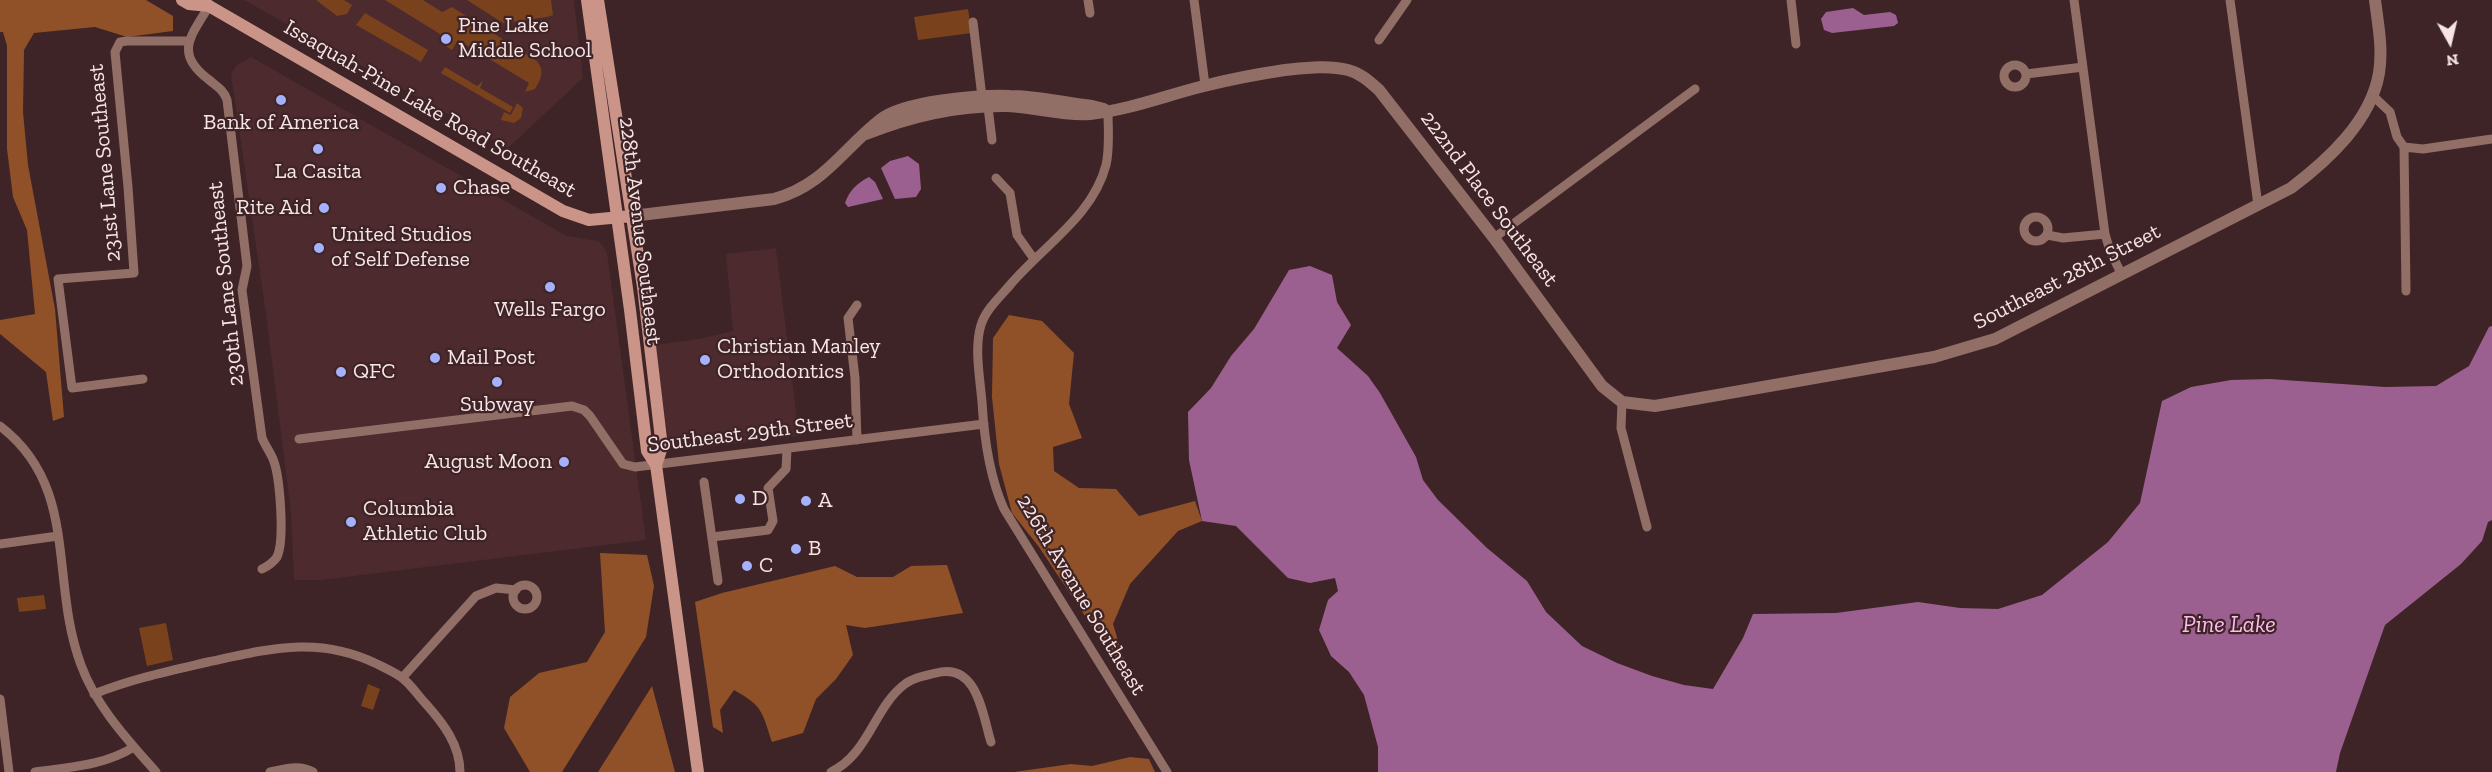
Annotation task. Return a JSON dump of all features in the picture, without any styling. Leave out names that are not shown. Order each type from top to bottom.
[{"type":"main road","name":"Issaquah-Pine Lake Road Southeast","points":[[182,0],[189,4],[206,3],[563,211],[589,220],[632,216]]},
{"type":"main road","name":"228th Avenue Southeast","points":[[587,0],[646,451],[656,465]]},
{"type":"main road","name":"228th Avenue Southeast","points":[[598,0],[632,216],[662,447],[656,465],[698,772]]},
{"type":"street","points":[[1088,0],[1090,12]]},
{"type":"street","points":[[1194,0],[1205,86]]},
{"type":"street","points":[[1379,40],[1407,0]]},
{"type":"street","points":[[1791,0],[1796,44]]},
{"type":"street","points":[[2073,0],[2105,234],[2110,251],[2121,273]]},
{"type":"street","points":[[2230,0],[2258,205]]},
{"type":"street","name":"Southeast 28th Street","points":[[1622,402],[1644,406],[1670,404],[1957,351],[1995,339],[2291,188],[2322,162],[2353,128],[2372,95],[2380,61],[2375,0]]},
{"type":"street","points":[[188,41],[206,3]]},
{"type":"street","points":[[973,22],[992,140]]},
{"type":"street","name":"231st Lane Southeast","points":[[143,379],[72,388],[58,279],[134,273],[115,52],[120,42],[188,41]]},
{"type":"street","name":"230th Lane Southeast","points":[[188,41],[188,51],[193,66],[221,89],[227,100],[247,266],[242,290],[262,438],[275,466],[278,493],[281,538],[279,548],[273,562],[262,568]]},
{"type":"street","points":[[2026,74],[2083,67]]},
{"type":"street","name":"222nd Place Southeast","points":[[1108,111],[1205,86],[1297,69],[1336,68],[1360,75],[1378,90],[1494,238],[1602,386],[1622,402]]},
{"type":"street","points":[[1494,238],[1695,89]]},
{"type":"street","points":[[2372,95],[2390,112],[2397,137],[2404,147],[2406,291]]},
{"type":"street","name":"Issaquah-Pine Lake Road Southeast","points":[[632,216],[774,199],[791,194],[816,181],[880,120],[894,112],[925,104],[985,102],[1026,97],[1092,106],[1108,111]]},
{"type":"street","points":[[996,178],[1010,193],[1017,235],[1034,259],[1087,206],[1094,195],[1106,165],[1109,143],[1108,111]]},
{"type":"street","points":[[2404,147],[2422,149],[2492,139]]},
{"type":"street","points":[[2047,235],[2063,238],[2105,234]]},
{"type":"street","name":"226th Avenue Southeast","points":[[1034,259],[993,305],[982,322],[978,346],[984,424],[994,480],[1004,508],[1167,772]]},
{"type":"street","points":[[857,305],[848,318],[857,411],[857,440]]},
{"type":"street","points":[[1622,402],[1622,429],[1647,527]]},
{"type":"street","name":"Southeast 29th Street","points":[[299,440],[572,406],[584,410],[590,416],[623,464],[635,467],[984,424]]},
{"type":"street","points":[[0,426],[19,441],[39,467],[48,486],[58,536],[73,642],[94,694],[156,772]]},
{"type":"street","points":[[712,537],[768,530],[773,520],[768,488],[786,469],[787,449]]},
{"type":"street","points":[[704,482],[718,581]]},
{"type":"street","points":[[0,544],[58,536]]},
{"type":"street","points":[[402,678],[476,596],[496,588],[516,590]]},
{"type":"street","points":[[94,694],[141,677],[274,648],[298,646],[344,651],[363,657],[402,678],[452,738],[460,772]]},
{"type":"street","points":[[831,772],[847,763],[855,755],[889,702],[905,684],[913,679],[940,672],[959,673],[967,678],[973,688],[991,742]]},
{"type":"street","points":[[0,699],[9,772]]},
{"type":"street","points":[[34,772],[94,768],[134,747]]},
{"type":"street","points":[[270,772],[294,767],[305,768],[313,772]]},
{"type":"shaded area","points":[[0,0],[146,0],[173,16],[173,31],[127,37],[95,27],[34,33],[24,50],[23,112],[28,165],[55,309],[64,417],[53,421],[46,372],[0,334],[0,320],[35,314],[27,230],[13,197],[7,149],[7,46],[3,32],[0,32]]},
{"type":"shaded area","name":"Pine Lake Middle School","points":[[244,0],[574,0],[583,78],[508,148]]},
{"type":"shaded area","points":[[316,0],[344,0],[352,5],[347,14],[337,16]]},
{"type":"shaded area","points":[[385,0],[423,0],[442,12],[452,7],[537,61],[541,72],[535,89],[525,92],[529,83],[458,40],[452,50],[446,46],[440,34]]},
{"type":"shaded area","points":[[467,0],[551,0],[553,15],[503,23]]},
{"type":"shaded area","points":[[968,9],[972,33],[918,40],[914,17]]},
{"type":"shaded area","points":[[365,13],[428,50],[421,62],[356,25]]},
{"type":"shaded area","points":[[251,57],[567,236],[598,241],[603,246],[607,253],[646,540],[321,580],[294,580],[291,513],[266,314],[231,74],[236,66]]},
{"type":"shaded area","points":[[445,67],[477,86],[483,81],[480,88],[513,107],[510,113],[441,73]]},
{"type":"shaded area","points":[[517,103],[523,108],[521,118],[514,123],[501,120],[504,112],[511,115]]},
{"type":"shaded area","points":[[776,248],[799,436],[682,450],[669,446],[655,345],[733,331],[726,254]]},
{"type":"shaded area","points":[[1009,315],[1042,321],[1074,353],[1069,404],[1082,438],[1053,447],[1054,471],[1079,488],[1116,489],[1139,516],[1195,501],[1202,521],[1178,531],[1130,584],[1113,624],[1124,660],[1111,655],[1039,547],[1012,513],[999,464],[992,397],[993,338]]},
{"type":"shaded area","points":[[600,553],[647,555],[654,586],[646,637],[562,772],[530,772],[504,728],[510,697],[539,673],[587,662],[605,632]]},
{"type":"shaded area","points":[[947,565],[963,613],[865,628],[846,625],[853,655],[836,679],[816,699],[803,733],[772,742],[760,711],[751,701],[734,690],[720,710],[723,733],[713,727],[695,602],[722,593],[835,566],[857,577],[893,577],[911,566]]},
{"type":"shaded area","points":[[44,595],[46,609],[19,612],[17,598]]},
{"type":"shaded area","points":[[166,623],[173,660],[147,666],[139,628]]},
{"type":"shaded area","points":[[368,684],[380,689],[373,710],[361,706]]},
{"type":"shaded area","points":[[652,686],[675,772],[598,772]]},
{"type":"shaded area","points":[[1130,757],[1149,759],[1155,772],[1014,772],[1071,764],[1092,766]]},
{"type":"water","points":[[1853,8],[1864,15],[1890,12],[1896,15],[1898,23],[1894,26],[1832,33],[1824,30],[1821,19],[1826,12]]},
{"type":"water","points":[[908,156],[919,164],[921,189],[916,197],[895,199],[881,168],[890,161]]},
{"type":"water","points":[[869,177],[875,182],[883,199],[848,207],[845,203],[851,191]]},
{"type":"water","name":"Pine Lake","points":[[1310,266],[1332,275],[1337,302],[1351,325],[1337,348],[1368,376],[1380,393],[1416,457],[1423,480],[1438,500],[1487,548],[1527,581],[1546,612],[1582,646],[1617,663],[1684,685],[1713,689],[1743,638],[1753,614],[1836,613],[1918,602],[1960,608],[1998,609],[2042,595],[2108,542],[2140,503],[2162,401],[2191,387],[2231,380],[2270,379],[2385,387],[2436,386],[2469,366],[2489,327],[2492,326],[2492,520],[2488,522],[2482,541],[2461,564],[2385,625],[2340,753],[2336,772],[1378,772],[1378,747],[1364,695],[1349,672],[1331,656],[1319,630],[1328,600],[1338,591],[1335,578],[1310,583],[1288,578],[1236,526],[1202,521],[1189,460],[1188,412],[1211,388],[1231,356],[1254,329],[1289,270]]},
{"type":"place","name":"Pine Lake Middle School","points":[[446,39]]},
{"type":"place","name":"Bank of America","points":[[281,100]]},
{"type":"place","name":"La Casita","points":[[318,149]]},
{"type":"place","name":"Chase","points":[[441,188]]},
{"type":"place","name":"Rite Aid","points":[[324,208]]},
{"type":"place","name":"United Studios of Self Defense","points":[[319,248]]},
{"type":"place","name":"Wells Fargo","points":[[550,287]]},
{"type":"place","name":"Mail Post","points":[[435,358]]},
{"type":"place","name":"Christian Manley Orthodontics","points":[[705,360]]},
{"type":"place","name":"QFC","points":[[341,372]]},
{"type":"place","name":"Subway","points":[[497,382]]},
{"type":"place","name":"August Moon","points":[[564,462]]},
{"type":"place","name":"D","points":[[740,499]]},
{"type":"place","name":"A","points":[[806,501]]},
{"type":"place","name":"Columbia Athletic Club","points":[[351,522]]},
{"type":"place","name":"B","points":[[796,549]]},
{"type":"place","name":"C","points":[[747,566]]}]
